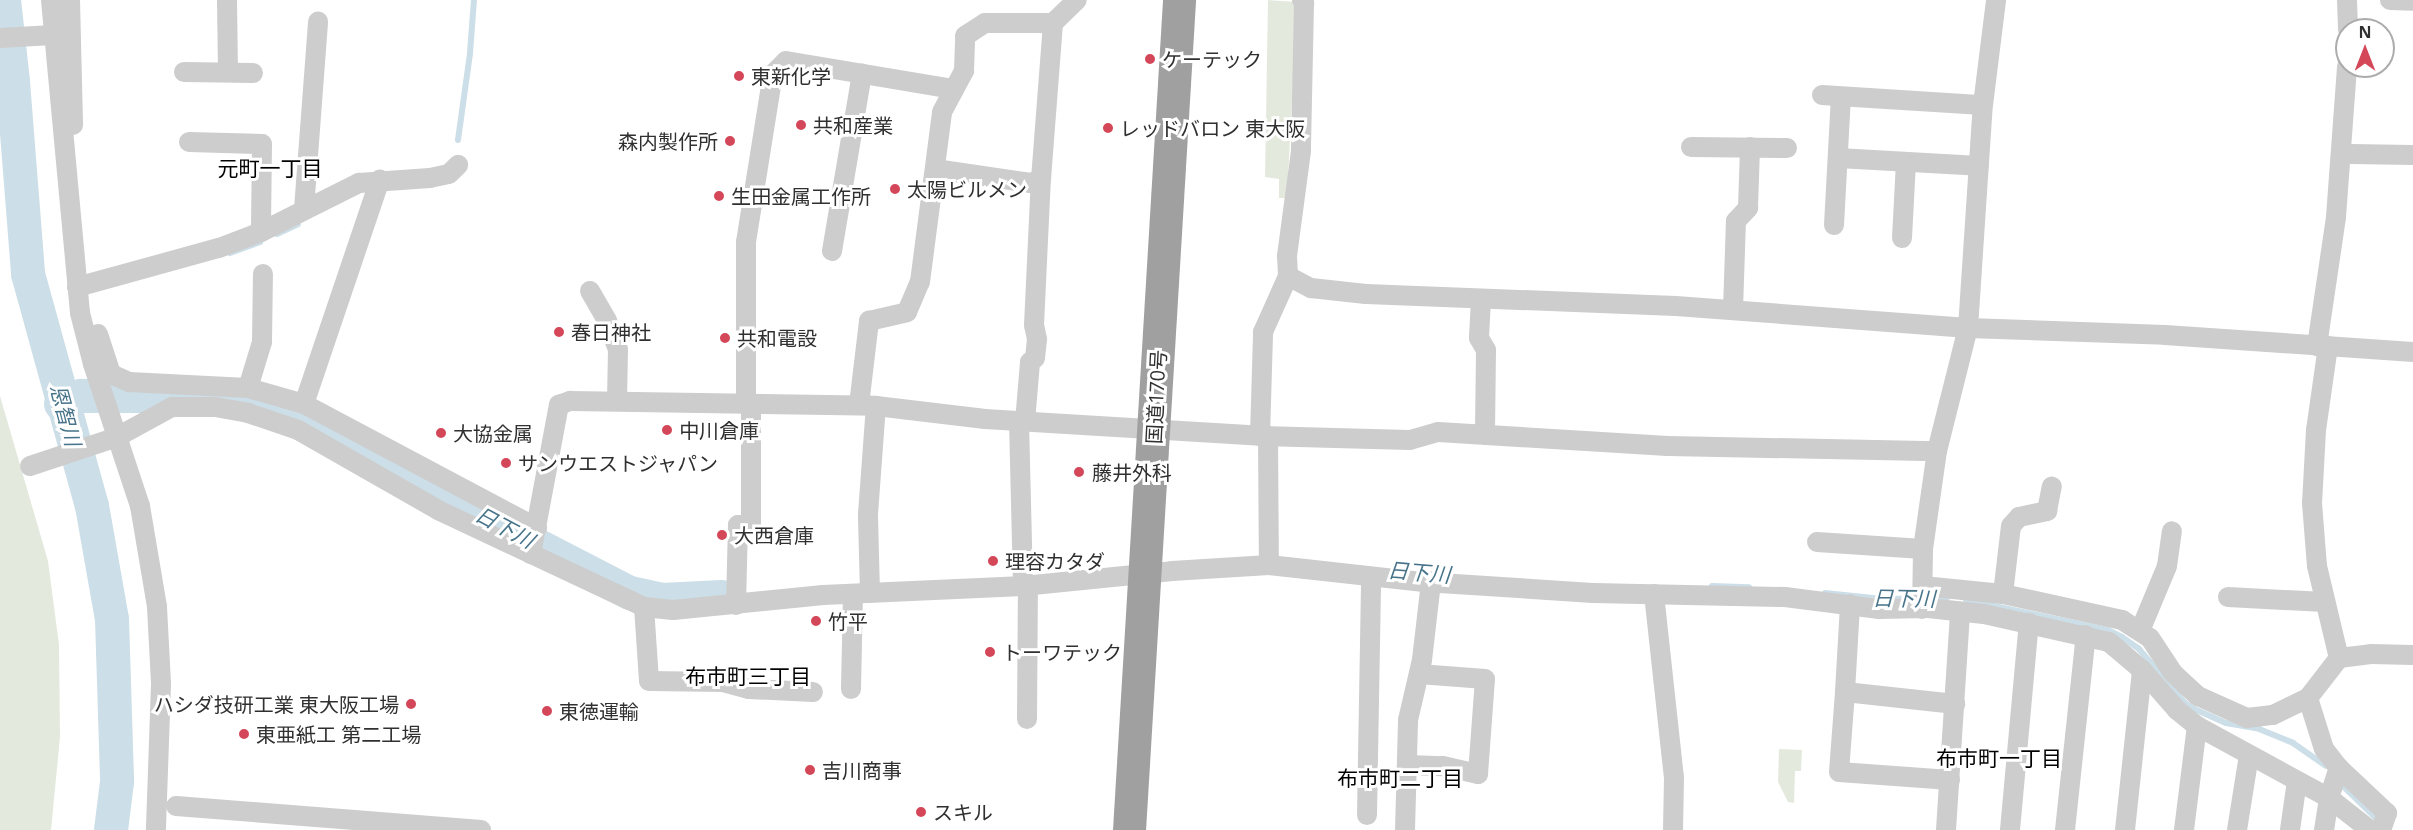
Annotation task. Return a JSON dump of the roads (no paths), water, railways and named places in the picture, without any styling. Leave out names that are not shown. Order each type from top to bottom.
[{"type":"highway","name":"国道170号","points":[[1129,830],[1179,0]]},
{"type":"street","points":[[51,0],[69,203],[82,286],[111,374],[129,382],[248,388],[304,404],[644,607],[673,610],[736,599],[866,589],[1026,585],[1146,573],[1269,565],[1431,582],[1654,594],[1785,597],[1879,609],[1923,598],[2002,594],[2122,620],[2150,638],[2173,673],[2198,696],[2247,718],[2273,715],[2308,698],[2338,658],[2371,654],[2413,655]]},
{"type":"street","points":[[69,203],[74,156],[70,0]]},
{"type":"street","points":[[227,0],[228,72]]},
{"type":"street","points":[[1027,719],[1022,422],[1030,362],[1035,358],[1037,339],[1034,325],[1041,178],[1053,23],[1077,0]]},
{"type":"street","points":[[1269,565],[1263,332],[1288,276],[1287,256],[1301,151],[1304,3],[1302,0]]},
{"type":"street","points":[[1923,598],[1923,549],[1937,451],[1968,328],[1983,105],[1996,0]]},
{"type":"street","points":[[2347,0],[2348,18]]},
{"type":"street","points":[[2390,0],[2413,1]]},
{"type":"street","points":[[304,209],[318,22]]},
{"type":"street","points":[[851,689],[866,589],[869,321],[907,312],[920,282],[942,112],[964,71],[965,36],[985,23],[1053,23]]},
{"type":"street","points":[[0,38],[53,35]]},
{"type":"street","points":[[736,599],[738,525],[751,526],[746,242],[773,74],[786,62],[954,89]]},
{"type":"street","points":[[184,72],[253,73]]},
{"type":"street","points":[[832,251],[862,74]]},
{"type":"street","points":[[2338,658],[2317,566],[2312,503],[2316,429],[2347,78]]},
{"type":"street","points":[[1834,225],[1838,158],[1832,96],[1983,105]]},
{"type":"street","points":[[189,142],[262,144],[261,232]]},
{"type":"street","points":[[1691,147],[1787,148]]},
{"type":"street","points":[[1733,310],[1736,221],[1748,208],[1750,147]]},
{"type":"street","points":[[2351,154],[2413,155]]},
{"type":"street","points":[[1838,158],[1979,166]]},
{"type":"street","points":[[1902,238],[1906,162]]},
{"type":"street","points":[[82,286],[219,248],[261,232],[359,183],[430,178],[448,174],[458,165]]},
{"type":"street","points":[[935,170],[1031,183],[1041,178]]},
{"type":"street","points":[[304,404],[380,180]]},
{"type":"street","points":[[248,388],[262,342],[263,274]]},
{"type":"street","points":[[1288,276],[1311,288],[1366,294],[1733,310],[1968,328],[2165,335],[2413,352]]},
{"type":"street","points":[[82,286],[80,313],[104,397],[109,439],[140,506],[157,607],[161,684],[156,830]]},
{"type":"street","points":[[590,291],[607,321],[618,349],[617,401]]},
{"type":"street","points":[[1481,299],[1479,338],[1486,350],[1485,435]]},
{"type":"street","points":[[534,541],[559,405],[570,401],[868,405],[1022,422],[1264,436],[1410,440],[1438,432],[1668,446],[1937,451]]},
{"type":"street","points":[[30,466],[109,439],[172,406],[215,406],[248,413],[298,429],[440,511],[534,541]]},
{"type":"street","points":[[2002,594],[2011,526],[2019,518],[2047,511],[2052,486]]},
{"type":"street","points":[[2140,631],[2167,566],[2172,531]]},
{"type":"street","points":[[1817,542],[1923,549]]},
{"type":"street","points":[[1367,815],[1371,577]]},
{"type":"street","points":[[1405,830],[1408,720],[1419,674],[1431,582]]},
{"type":"street","points":[[1654,594],[1674,777],[1673,830]]},
{"type":"street","points":[[2228,597],[2325,602]]},
{"type":"street","points":[[1923,598],[1960,611],[2029,623],[2109,642],[2142,670],[2177,710],[2197,726],[2297,781],[2334,781],[2387,813],[2379,827],[2334,781],[2308,698]]},
{"type":"street","points":[[1850,604],[1839,772],[1950,780]]},
{"type":"street","points":[[644,607],[649,681],[723,682],[749,689],[813,692]]},
{"type":"street","points":[[1946,830],[1960,611]]},
{"type":"street","points":[[2010,830],[2029,623]]},
{"type":"street","points":[[2065,830],[2086,635]]},
{"type":"street","points":[[2125,830],[2142,670]]},
{"type":"street","points":[[1407,765],[1443,766],[1478,774],[1485,679],[1419,674]]},
{"type":"street","points":[[1845,692],[1955,704]]},
{"type":"street","points":[[2184,830],[2197,726]]},
{"type":"street","points":[[2237,830],[2249,755]]},
{"type":"street","points":[[2290,830],[2297,781]]},
{"type":"street","points":[[2324,830],[2334,781]]},
{"type":"street","points":[[176,806],[481,830]]},
{"type":"waterway","name":"恩智川","points":[[4,0],[13,82],[28,274],[92,506],[112,619],[117,782],[111,830]]},
{"type":"waterway","points":[[458,140],[470,53],[474,0]]},
{"type":"waterway","points":[[277,234],[298,224]]},
{"type":"waterway","points":[[230,253],[260,242]]},
{"type":"waterway","name":"日下川","points":[[61,404],[81,396],[168,396],[245,402],[311,425],[630,593],[662,600],[722,597]]},
{"type":"waterway","name":"日下川","points":[[1712,586],[1749,587]]},
{"type":"waterway","name":"日下川","points":[[1825,593],[1883,599],[1947,598]]},
{"type":"waterway","name":"日下川","points":[[1966,600],[2108,630],[2139,649],[2185,703],[2192,708],[2226,723],[2259,729],[2293,743],[2326,766]]},
{"type":"waterway","name":"日下川","points":[[2340,783],[2380,822]]},
{"type":"place","name":"ケーテック","points":[[1150,59]]},
{"type":"place","name":"東新化学","points":[[739,76]]},
{"type":"place","name":"共和産業","points":[[801,125]]},
{"type":"place","name":"レッドバロン 東大阪","points":[[1108,128]]},
{"type":"place","name":"森内製作所","points":[[730,141]]},
{"type":"place","name":"太陽ビルメン","points":[[895,189]]},
{"type":"place","name":"生田金属工作所","points":[[719,196]]},
{"type":"place","name":"春日神社","points":[[559,332]]},
{"type":"place","name":"共和電設","points":[[725,338]]},
{"type":"place","name":"中川倉庫","points":[[667,430]]},
{"type":"place","name":"大協金属","points":[[441,433]]},
{"type":"place","name":"サンウエストジャパン","points":[[506,463]]},
{"type":"place","name":"藤井外科","points":[[1079,472]]},
{"type":"place","name":"大西倉庫","points":[[722,535]]},
{"type":"place","name":"理容カタダ","points":[[993,561]]},
{"type":"place","name":"竹平","points":[[816,621]]},
{"type":"place","name":"トーワテック","points":[[990,652]]},
{"type":"place","name":"ハシダ技研工業 東大阪工場","points":[[411,704]]},
{"type":"place","name":"東徳運輸","points":[[547,711]]},
{"type":"place","name":"東亜紙工 第二工場","points":[[244,734]]},
{"type":"place","name":"吉川商事","points":[[810,770]]},
{"type":"place","name":"スキル","points":[[921,812]]},
{"type":"district","name":"元町一丁目","points":[[270,168]]},
{"type":"district","name":"布市町三丁目","points":[[748,676]]},
{"type":"district","name":"布市町一丁目","points":[[1999,758]]},
{"type":"district","name":"布市町二丁目","points":[[1400,778]]}]
